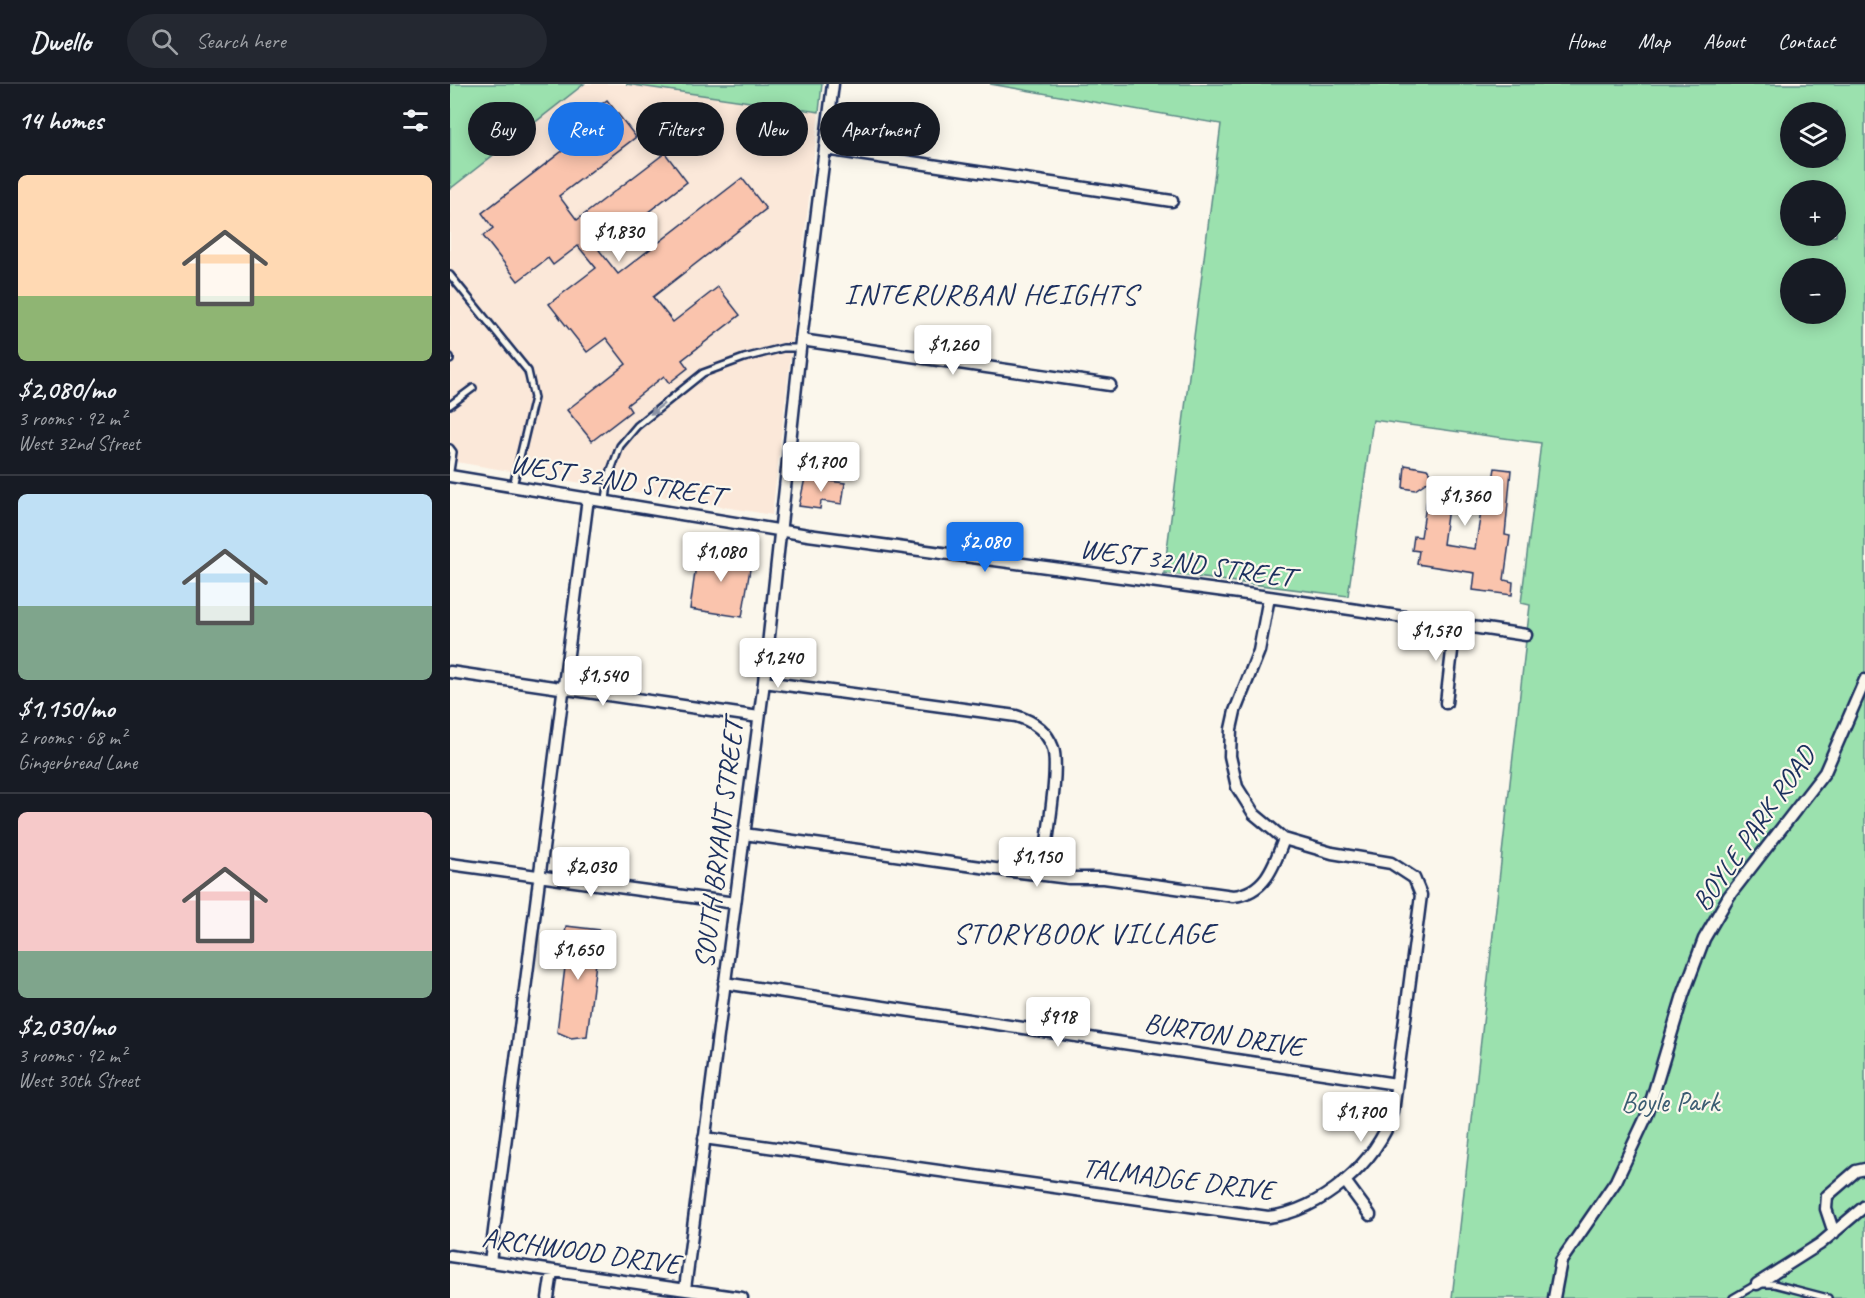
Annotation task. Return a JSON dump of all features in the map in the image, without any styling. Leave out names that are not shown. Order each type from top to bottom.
[{"type":"street","name":"SOUTH BRYANT STREET","points":[[831,102],[833,84]]},
{"type":"street","name":"SOUTH BRYANT STREET","points":[[685,1289],[764,682],[800,344],[824,156]]},
{"type":"street","points":[[872,156],[1172,201]]},
{"type":"street","points":[[800,344],[1110,385]]},
{"type":"street","name":"WEST 32ND STREET","points":[[450,476],[781,529],[1526,635]]},
{"type":"street","points":[[490,1262],[588,498]]},
{"type":"street","name":"TALMADGE DRIVE","points":[[704,1138],[1268,1217],[1294,1212],[1345,1181],[1381,1140],[1393,1113],[1421,908],[1417,884],[1407,871],[1391,862],[1332,853],[1284,839],[1265,825],[1245,801],[1237,787],[1230,756],[1230,729],[1259,651],[1269,597]]},
{"type":"street","points":[[1446,703],[1455,625]]},
{"type":"street","points":[[450,672],[759,717]]},
{"type":"street","name":"BOYLE PARK ROAD","points":[[1554,1298],[1561,1261],[1616,1181],[1647,1115],[1683,995],[1704,939],[1736,886],[1825,772],[1865,680]]},
{"type":"street","points":[[764,682],[1016,716],[1035,724],[1049,739],[1055,759],[1043,874]]},
{"type":"street","points":[[744,834],[1069,878],[1104,878],[1243,895],[1252,892],[1266,879],[1284,839]]},
{"type":"street","points":[[450,864],[735,903]]},
{"type":"street","name":"BURTON DRIVE","points":[[724,983],[1396,1084]]},
{"type":"street","points":[[1834,1233],[1826,1209],[1827,1196],[1836,1185],[1856,1171],[1865,1169]]},
{"type":"street","points":[[1345,1181],[1370,1215]]},
{"type":"street","points":[[1757,1284],[1834,1233],[1865,1206]]},
{"type":"street","name":"ARCHWOOD DRIVE","points":[[450,1256],[742,1298]]},
{"type":"street","points":[[548,1298],[552,1272]]},
{"type":"lane","points":[[450,275],[528,370],[534,398],[513,486]]},
{"type":"lane","points":[[606,500],[609,476],[620,446],[636,426],[703,373],[744,357],[800,344]]},
{"type":"lane","points":[[450,405],[473,388]]},
{"type":"lane","points":[[450,448],[453,452],[450,471]]},
{"type":"lane","points":[[1733,1298],[1757,1284],[1774,1284],[1828,1298]]},
{"type":"shaded area","points":[[450,84],[626,84],[750,102],[736,102],[736,156],[808,156],[808,110],[819,112],[772,515],[450,461]]},
{"type":"green space","points":[[450,84],[584,84],[561,102],[548,102],[548,112],[536,122],[536,102],[468,102],[468,156],[492,156],[450,189]]},
{"type":"green space","points":[[626,84],[822,84],[819,112],[808,110],[808,102],[750,102]]},
{"type":"green space","name":"Boyle Park","points":[[990,84],[1865,84],[1865,1298],[1452,1298],[1530,605],[1521,603],[1541,443],[1373,420],[1348,596],[1164,573],[1221,124]]},
{"type":"building","points":[[624,122],[636,137],[624,146]]},
{"type":"building","points":[[556,156],[611,156],[559,196],[577,220],[661,156],[667,156],[687,182],[599,250],[618,274],[742,178],[766,209],[653,297],[673,322],[718,287],[740,315],[682,360],[688,368],[669,383],[664,376],[627,405],[631,411],[592,441],[567,410],[626,364],[606,338],[587,352],[549,304],[596,268],[578,246],[553,265],[548,258],[518,281],[483,236],[493,228],[482,213]]},
{"type":"building","points":[[1405,465],[1427,469],[1434,477],[1492,486],[1495,468],[1511,470],[1505,535],[1510,536],[1504,580],[1513,582],[1512,595],[1473,590],[1475,573],[1417,564],[1419,551],[1412,550],[1414,536],[1421,537],[1430,480],[1415,490],[1403,488]],"holes":[[[1449,501],[1482,506],[1475,549],[1443,544]]]},
{"type":"building","points":[[805,478],[845,483],[842,504],[821,501],[820,509],[799,506]]},
{"type":"building","points":[[698,550],[752,557],[742,617],[690,609]]},
{"type":"building","points":[[566,926],[600,930],[587,1036],[571,1038],[557,1032],[566,959],[562,958]]},
{"type":"district","name":"INTERURBAN HEIGHTS","points":[[991,294]]},
{"type":"district","name":"STORYBOOK VILLAGE","points":[[1085,933]]}]
